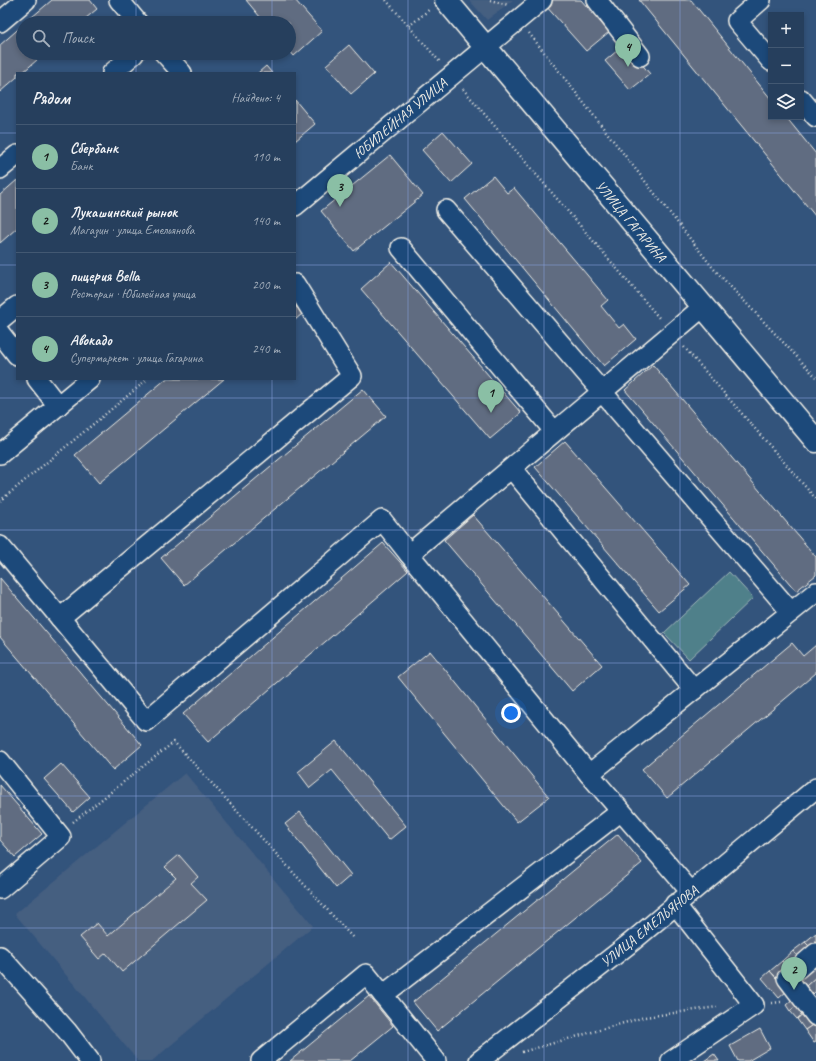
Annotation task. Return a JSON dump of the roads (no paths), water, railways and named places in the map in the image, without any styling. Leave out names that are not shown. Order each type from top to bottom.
[{"type":"main road","name":"УЛИЦА ГАГАРИНА","points":[[441,2],[486,46],[703,307],[813,430]]},
{"type":"street","points":[[0,22],[26,0]]},
{"type":"street","points":[[118,0],[132,16]]},
{"type":"street","name":"ЮБИЛЕЙНАЯ УЛИЦА","points":[[296,204],[542,0]]},
{"type":"street","points":[[597,0],[640,56]]},
{"type":"street","points":[[761,0],[737,21],[768,57]]},
{"type":"street","points":[[113,72],[127,60]]},
{"type":"street","points":[[170,60],[181,72]]},
{"type":"street","points":[[804,103],[816,117]]},
{"type":"street","points":[[0,169],[16,156]]},
{"type":"street","points":[[446,210],[602,394],[791,612]]},
{"type":"street","points":[[401,248],[554,432]]},
{"type":"street","points":[[60,618],[352,376],[296,286]]},
{"type":"street","points":[[0,320],[16,307]]},
{"type":"street","points":[[409,554],[512,470],[554,432],[602,394],[703,307]]},
{"type":"street","points":[[0,334],[16,354]]},
{"type":"street","points":[[38,380],[58,406]]},
{"type":"street","points":[[0,454],[89,380]]},
{"type":"street","points":[[512,470],[694,690]]},
{"type":"street","points":[[0,546],[146,721],[382,520],[620,812],[691,892]]},
{"type":"street","points":[[589,774],[816,592]]},
{"type":"street","points":[[0,761],[61,837],[0,889]]},
{"type":"street","name":"УЛИЦА ЕМЕЛЬЯНОВА","points":[[479,1061],[629,944],[675,904],[816,788]]},
{"type":"street","points":[[383,995],[620,812]]},
{"type":"street","points":[[671,1061],[754,1005],[675,904]]},
{"type":"street","points":[[814,1008],[787,978],[816,953]]},
{"type":"street","points":[[0,956],[67,1031],[90,1061]]},
{"type":"street","points":[[260,1061],[366,974],[436,1061]]},
{"type":"place","name":"Авокадо","points":[[628,67]]},
{"type":"place","name":"пицерия Bella","points":[[340,207]]},
{"type":"place","name":"Сбербанк","points":[[491,413]]},
{"type":"place","name":"Лукашинский рынок","points":[[794,990]]}]
